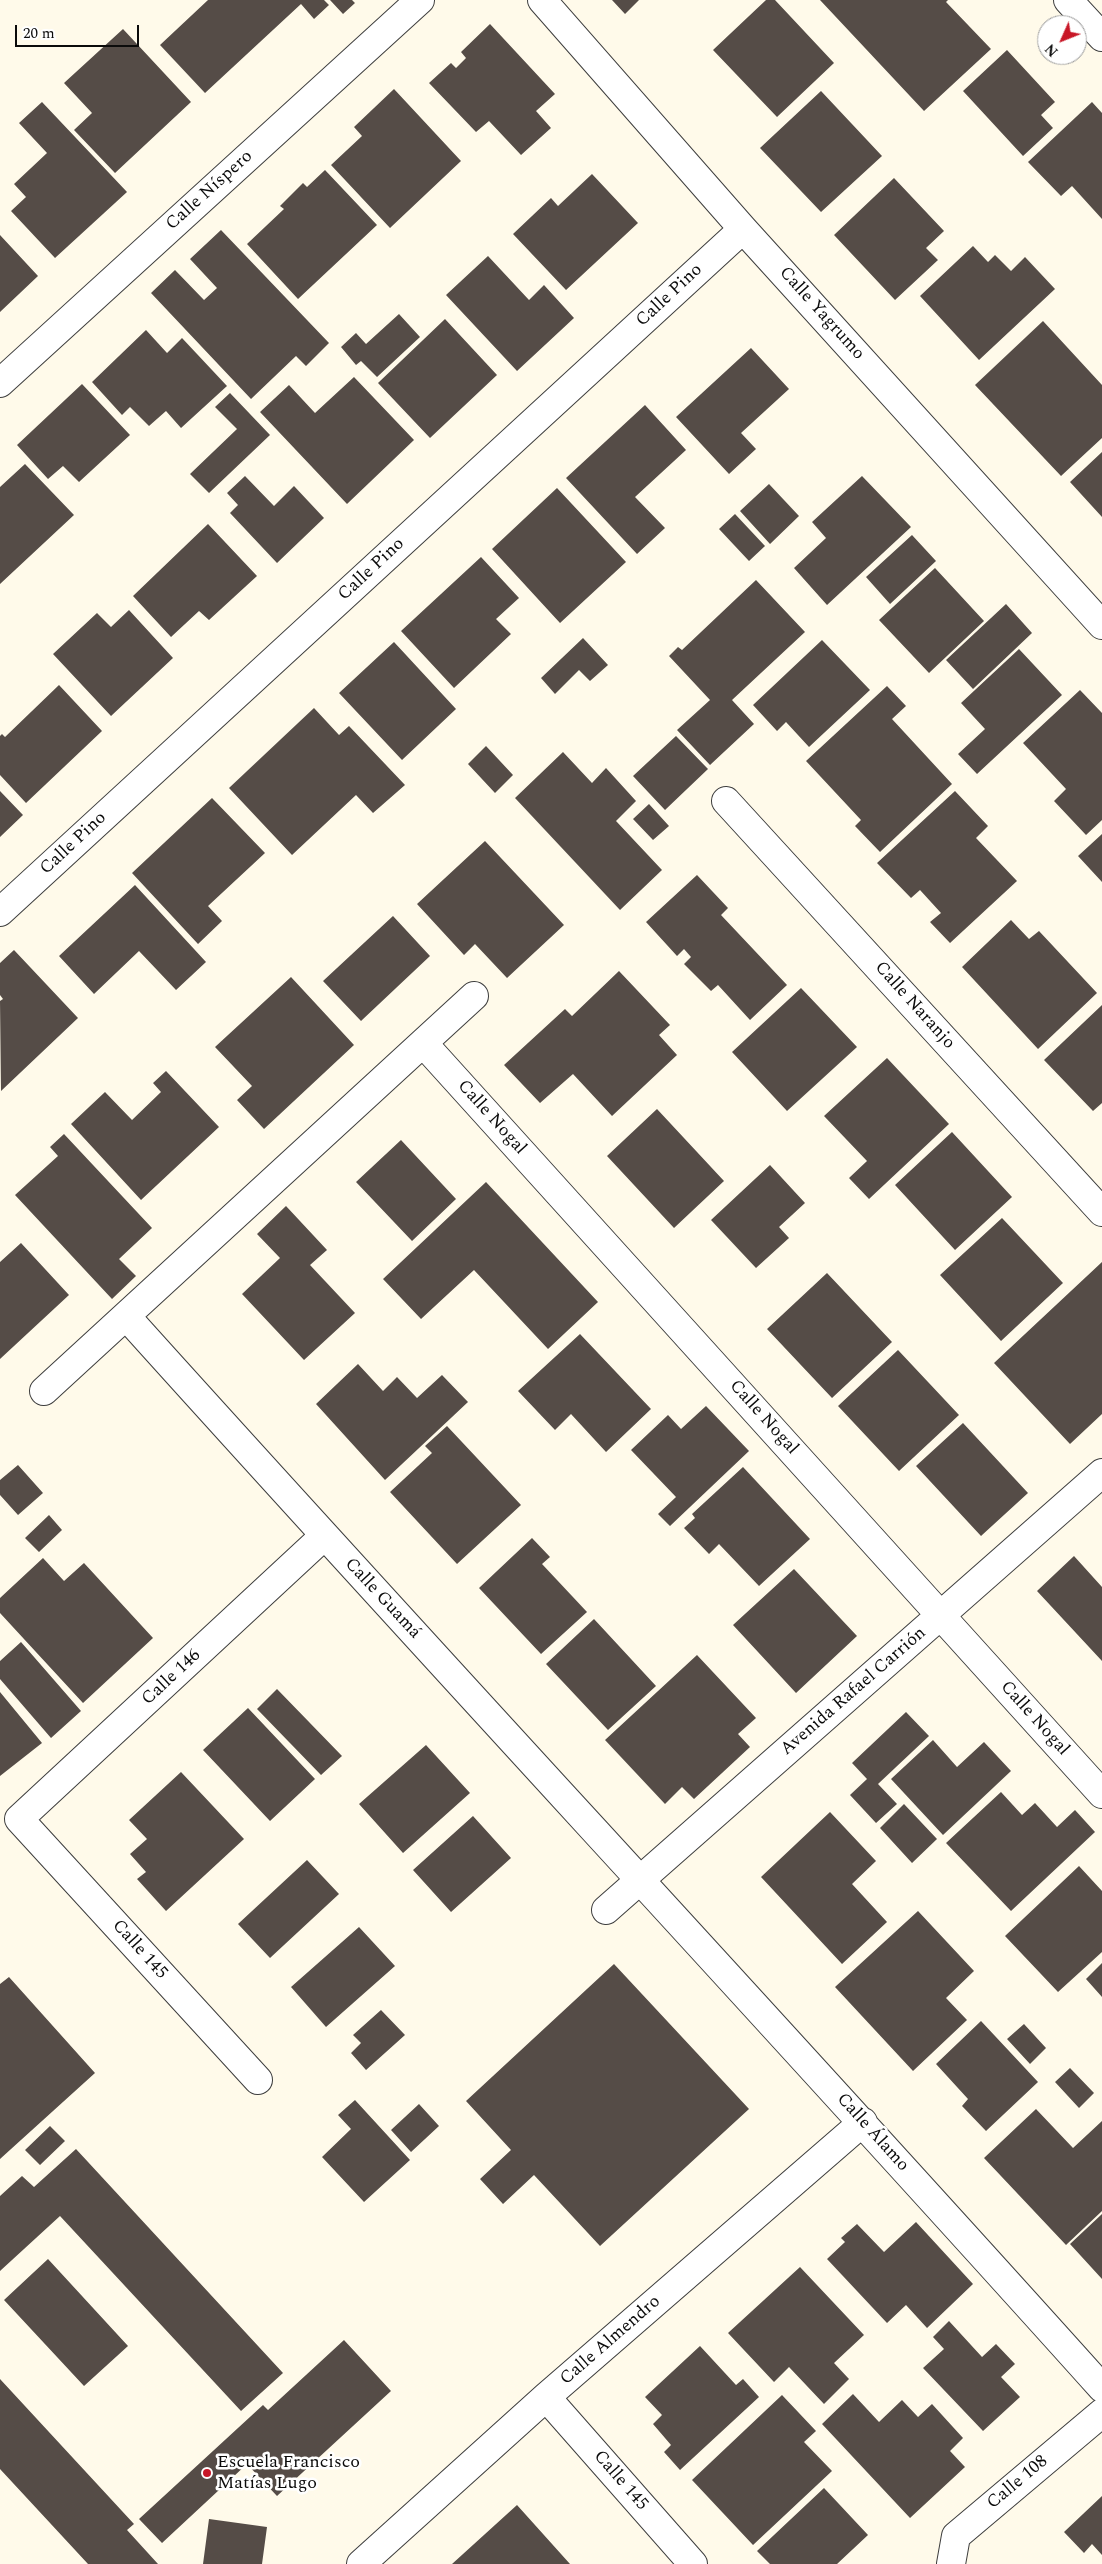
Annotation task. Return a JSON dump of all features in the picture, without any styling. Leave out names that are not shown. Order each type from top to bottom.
[{"type":"street","name":"Calle Níspero","points":[[0,383],[420,0]]},
{"type":"street","name":"Calle Yagrumo","points":[[542,0],[744,229],[1102,625]]},
{"type":"street","points":[[1068,0],[1102,37]]},
{"type":"street","name":"Calle Pino","points":[[0,912],[744,229]]},
{"type":"street","name":"Calle Naranjo","points":[[726,801],[1102,1212]]},
{"type":"street","points":[[44,1391],[474,996]]},
{"type":"street","name":"Calle Nogal","points":[[423,1043],[1102,1794]]},
{"type":"street","name":"Calle Guamá","points":[[126,1316],[324,1536],[640,1879]]},
{"type":"street","name":"Avenida Rafael Carrión","points":[[606,1910],[942,1616],[1102,1473]]},
{"type":"street","name":"Calle 146","points":[[20,1819],[324,1536]]},
{"type":"street","name":"Calle 145","points":[[20,1819],[258,2080]]},
{"type":"street","name":"Calle Álamo","points":[[640,1879],[863,2122],[1102,2388]]},
{"type":"street","name":"Calle Almendro","points":[[361,2564],[546,2397],[863,2122]]},
{"type":"street","name":"Calle 145","points":[[546,2397],[694,2564]]},
{"type":"street","name":"Calle 108","points":[[951,2564],[956,2536],[1102,2413]]},
{"type":"building","points":[[208,0],[324,0],[329,5],[314,19],[301,4],[205,93],[160,45]]},
{"type":"building","points":[[330,0],[352,0],[355,3],[343,14]]},
{"type":"building","points":[[612,0],[639,0],[625,14]]},
{"type":"building","points":[[766,0],[775,0],[834,63],[777,117],[713,50]]},
{"type":"building","points":[[820,0],[948,0],[946,2],[991,49],[924,111]]},
{"type":"building","points":[[490,24],[555,94],[536,111],[551,128],[521,155],[489,121],[476,132],[429,83],[451,63],[456,68],[466,58],[461,52]]},
{"type":"building","points":[[123,29],[191,102],[115,173],[74,130],[92,113],[64,83]]},
{"type":"building","points":[[1007,50],[1055,102],[1041,115],[1053,128],[1023,156],[963,91]]},
{"type":"building","points":[[394,89],[461,161],[390,228],[331,165],[362,136],[354,127]]},
{"type":"building","points":[[821,91],[882,156],[821,212],[760,148]]},
{"type":"building","points":[[42,102],[127,192],[55,258],[11,211],[26,197],[14,184],[47,153],[19,123]]},
{"type":"building","points":[[1092,102],[1102,113],[1102,219],[1072,186],[1061,196],[1028,162]]},
{"type":"building","points":[[325,170],[377,225],[298,299],[247,244],[284,209],[280,206],[303,183],[307,187]]},
{"type":"building","points":[[592,174],[638,223],[566,290],[513,234],[551,198],[558,206]]},
{"type":"building","points":[[894,178],[944,231],[926,248],[938,260],[895,300],[834,235]]},
{"type":"building","points":[[221,230],[329,343],[306,366],[296,356],[251,399],[151,293],[175,270],[204,300],[217,288],[190,259]]},
{"type":"building","points":[[0,235],[38,276],[0,312]]},
{"type":"building","points":[[973,246],[988,262],[995,255],[1011,271],[1025,257],[1055,289],[979,360],[920,296]]},
{"type":"building","points":[[488,256],[529,300],[544,285],[574,318],[517,371],[446,295]]},
{"type":"building","points":[[399,314],[420,337],[377,377],[361,361],[356,365],[341,347],[356,333],[366,344]]},
{"type":"building","points":[[445,319],[497,375],[430,438],[378,383]]},
{"type":"building","points":[[1043,321],[1102,385],[1102,438],[1061,476],[975,385]]},
{"type":"building","points":[[146,330],[167,353],[182,338],[227,386],[181,428],[166,411],[149,426],[130,407],[122,415],[92,382]]},
{"type":"building","points":[[751,348],[789,389],[741,433],[756,449],[729,474],[676,417]]},
{"type":"building","points":[[354,377],[414,440],[347,504],[260,412],[289,385],[315,413]]},
{"type":"building","points":[[82,384],[130,435],[79,482],[63,466],[48,479],[17,445]]},
{"type":"building","points":[[230,393],[270,435],[209,493],[190,474],[237,429],[215,407]]},
{"type":"building","points":[[645,405],[686,450],[635,497],[665,528],[637,554],[566,478]]},
{"type":"building","points":[[1102,452],[1102,517],[1070,482]]},
{"type":"building","points":[[25,464],[74,515],[0,584],[0,487]]},
{"type":"building","points":[[245,476],[274,506],[294,486],[324,518],[277,563],[230,513],[238,505],[227,493]]},
{"type":"building","points":[[862,476],[911,527],[827,605],[794,568],[826,538],[812,522]]},
{"type":"building","points":[[769,484],[799,516],[770,544],[740,511]]},
{"type":"building","points":[[557,488],[626,562],[560,623],[492,549]]},
{"type":"building","points":[[735,514],[765,546],[749,561],[719,529]]},
{"type":"building","points":[[208,524],[257,576],[209,620],[199,611],[171,637],[133,596]]},
{"type":"building","points":[[912,535],[936,561],[890,604],[866,577]]},
{"type":"building","points":[[481,557],[519,598],[496,619],[511,634],[454,688],[401,631]]},
{"type":"building","points":[[935,568],[984,621],[929,673],[879,620]]},
{"type":"building","points":[[756,580],[805,632],[732,700],[754,724],[710,765],[677,730],[710,700],[669,656],[678,647],[682,650]]},
{"type":"building","points":[[1006,604],[1032,633],[973,689],[946,660]]},
{"type":"building","points":[[129,610],[173,658],[111,716],[53,654],[97,613],[111,627]]},
{"type":"building","points":[[583,638],[608,665],[590,681],[579,670],[555,694],[541,678]]},
{"type":"building","points":[[822,640],[870,690],[809,747],[786,722],[777,731],[753,705]]},
{"type":"building","points":[[394,642],[456,709],[402,760],[339,693]]},
{"type":"building","points":[[1019,649],[1062,695],[977,774],[958,754],[985,729],[961,703]]},
{"type":"building","points":[[59,685],[102,731],[26,803],[0,775],[0,736],[2,734],[5,737]]},
{"type":"building","points":[[887,686],[906,706],[892,719],[952,784],[880,852],[855,826],[861,820],[806,761]]},
{"type":"building","points":[[1080,690],[1102,713],[1102,820],[1086,835],[1054,801],[1066,789],[1023,743]]},
{"type":"building","points":[[314,708],[339,735],[349,726],[405,785],[373,813],[356,795],[292,855],[229,788]]},
{"type":"building","points":[[676,736],[708,769],[665,810],[633,776]]},
{"type":"building","points":[[486,746],[513,775],[495,793],[468,764]]},
{"type":"building","points":[[563,752],[592,783],[606,768],[636,801],[616,821],[662,870],[620,910],[515,798]]},
{"type":"building","points":[[0,791],[23,815],[0,837]]},
{"type":"building","points":[[955,791],[988,826],[976,838],[1017,881],[950,943],[930,922],[941,913],[920,890],[911,898],[877,863]]},
{"type":"building","points":[[212,798],[265,853],[208,906],[222,921],[198,944],[132,873]]},
{"type":"building","points":[[649,804],[669,826],[653,840],[633,819]]},
{"type":"building","points":[[1102,834],[1102,882],[1078,856]]},
{"type":"building","points":[[485,841],[564,925],[507,978],[475,944],[464,955],[417,904]]},
{"type":"building","points":[[697,875],[728,908],[721,915],[787,985],[750,1020],[718,985],[711,991],[684,964],[691,957],[684,949],[677,956],[646,922]]},
{"type":"building","points":[[135,885],[206,962],[176,990],[139,951],[94,994],[59,956]]},
{"type":"building","points":[[393,916],[430,956],[361,1021],[323,981]]},
{"type":"building","points":[[1011,920],[1029,939],[1039,931],[1097,993],[1038,1049],[962,967]]},
{"type":"building","points":[[14,950],[78,1018],[1,1091],[0,1001],[3,999],[0,995],[0,963]]},
{"type":"building","points":[[619,971],[670,1025],[659,1035],[677,1055],[612,1116],[573,1074],[540,1103],[504,1065],[565,1009],[572,1016]]},
{"type":"building","points":[[291,977],[354,1045],[264,1129],[237,1100],[252,1086],[215,1047]]},
{"type":"building","points":[[801,988],[857,1047],[787,1111],[732,1052]]},
{"type":"building","points":[[1102,1005],[1102,1103],[1093,1111],[1044,1060]]},
{"type":"building","points":[[887,1058],[949,1124],[869,1199],[849,1178],[867,1161],[824,1116]]},
{"type":"building","points":[[166,1071],[219,1127],[141,1200],[71,1124],[105,1092],[132,1120],[161,1092],[153,1083]]},
{"type":"building","points":[[657,1109],[724,1181],[674,1228],[607,1156]]},
{"type":"building","points":[[952,1132],[1012,1197],[955,1250],[895,1185]]},
{"type":"building","points":[[64,1134],[152,1228],[119,1259],[136,1276],[112,1299],[15,1195],[58,1156],[50,1147]]},
{"type":"building","points":[[401,1140],[456,1199],[412,1241],[356,1182]]},
{"type":"building","points":[[770,1165],[805,1203],[779,1227],[789,1238],[756,1268],[711,1220]]},
{"type":"building","points":[[486,1182],[598,1302],[548,1349],[474,1270],[421,1319],[383,1279]]},
{"type":"building","points":[[286,1206],[327,1250],[310,1265],[355,1313],[304,1360],[242,1294],[280,1258],[257,1234]]},
{"type":"building","points":[[1002,1218],[1063,1283],[1001,1341],[940,1275]]},
{"type":"building","points":[[21,1243],[69,1295],[0,1359],[0,1262]]},
{"type":"building","points":[[1102,1262],[1102,1414],[1070,1444],[994,1363]]},
{"type":"building","points":[[827,1273],[892,1342],[832,1398],[767,1329]]},
{"type":"building","points":[[580,1334],[651,1409],[606,1452],[571,1414],[555,1430],[518,1391]]},
{"type":"building","points":[[898,1350],[959,1415],[899,1471],[838,1406]]},
{"type":"building","points":[[358,1364],[383,1391],[397,1377],[417,1398],[442,1375],[468,1402],[385,1480],[316,1404]]},
{"type":"building","points":[[706,1406],[749,1451],[670,1526],[658,1514],[676,1497],[631,1450],[668,1415],[681,1429]]},
{"type":"building","points":[[963,1423],[1028,1493],[981,1536],[916,1466]]},
{"type":"building","points":[[447,1426],[521,1505],[457,1564],[390,1492],[432,1453],[425,1446]]},
{"type":"building","points":[[18,1465],[43,1493],[18,1515],[0,1495],[0,1480]]},
{"type":"building","points":[[743,1467],[810,1539],[759,1586],[719,1544],[709,1554],[684,1528],[695,1518],[692,1514]]},
{"type":"building","points":[[49,1515],[62,1530],[39,1552],[25,1538]]},
{"type":"building","points":[[532,1538],[550,1557],[542,1564],[587,1612],[541,1654],[479,1588]]},
{"type":"building","points":[[1074,1556],[1102,1587],[1102,1661],[1037,1591]]},
{"type":"building","points":[[43,1558],[64,1581],[84,1563],[153,1638],[83,1703],[0,1613],[0,1598]]},
{"type":"building","points":[[794,1569],[857,1636],[796,1693],[733,1625]]},
{"type":"building","points":[[594,1619],[656,1686],[608,1730],[546,1664]]},
{"type":"building","points":[[21,1642],[81,1711],[51,1738],[0,1679],[0,1661]]},
{"type":"building","points":[[697,1655],[756,1718],[738,1734],[750,1747],[694,1799],[682,1787],[665,1804],[605,1740]]},
{"type":"building","points":[[277,1689],[342,1756],[321,1775],[257,1709]]},
{"type":"building","points":[[0,1692],[42,1743],[0,1776]]},
{"type":"building","points":[[248,1708],[315,1779],[270,1821],[203,1750]]},
{"type":"building","points":[[906,1712],[929,1736],[878,1784],[897,1804],[876,1823],[850,1795],[867,1779],[852,1763]]},
{"type":"building","points":[[933,1740],[957,1767],[984,1742],[1011,1771],[943,1835],[891,1779]]},
{"type":"building","points":[[426,1745],[470,1793],[403,1853],[359,1804]]},
{"type":"building","points":[[181,1772],[244,1839],[166,1911],[137,1879],[146,1872],[130,1854],[147,1839],[129,1820]]},
{"type":"building","points":[[1001,1792],[1022,1815],[1035,1803],[1057,1827],[1075,1810],[1095,1832],[1011,1911],[946,1843]]},
{"type":"building","points":[[904,1804],[937,1839],[912,1863],[880,1828]]},
{"type":"building","points":[[830,1812],[876,1861],[852,1884],[887,1922],[842,1964],[761,1877]]},
{"type":"building","points":[[473,1816],[511,1858],[451,1912],[413,1870]]},
{"type":"building","points":[[307,1860],[339,1894],[270,1958],[238,1924]]},
{"type":"building","points":[[1079,1866],[1102,1891],[1102,1952],[1058,1992],[1005,1936]]},
{"type":"building","points":[[918,1911],[974,1971],[946,1998],[967,2020],[913,2071],[835,1987]]},
{"type":"building","points":[[359,1927],[395,1966],[326,2027],[291,1987]]},
{"type":"building","points":[[1102,1963],[1102,1997],[1086,1979]]},
{"type":"building","points":[[614,1964],[749,2109],[600,2246],[534,2175],[503,2204],[480,2179],[511,2150],[466,2101]]},
{"type":"building","points":[[9,1977],[95,2073],[0,2159],[0,1984]]},
{"type":"building","points":[[381,2010],[405,2035],[366,2070],[351,2053],[361,2043],[353,2035]]},
{"type":"building","points":[[981,2021],[1038,2082],[986,2131],[962,2106],[968,2099],[936,2064]]},
{"type":"building","points":[[1024,2024],[1046,2048],[1030,2064],[1007,2039]]},
{"type":"building","points":[[1070,2068],[1094,2093],[1079,2108],[1055,2082]]},
{"type":"building","points":[[355,2100],[410,2160],[364,2202],[322,2157],[351,2129],[338,2115]]},
{"type":"building","points":[[419,2104],[439,2126],[411,2152],[391,2130]]},
{"type":"building","points":[[1036,2109],[1073,2148],[1102,2121],[1102,2211],[1066,2245],[984,2158]]},
{"type":"building","points":[[50,2126],[65,2141],[40,2165],[25,2150]]},
{"type":"building","points":[[76,2149],[283,2373],[241,2411],[60,2216],[0,2271],[0,2196],[22,2176],[34,2187]]},
{"type":"building","points":[[1102,2214],[1102,2279],[1070,2244]]},
{"type":"building","points":[[916,2222],[973,2284],[927,2328],[906,2305],[887,2323],[827,2259],[845,2242],[841,2238],[857,2224],[884,2252]]},
{"type":"building","points":[[48,2259],[128,2346],[84,2386],[4,2300]]},
{"type":"building","points":[[800,2267],[864,2335],[834,2363],[849,2379],[824,2404],[789,2367],[774,2382],[728,2333]]},
{"type":"building","points":[[949,2321],[982,2357],[996,2344],[1015,2364],[1001,2377],[1020,2397],[983,2431],[923,2368],[944,2349],[933,2337]]},
{"type":"building","points":[[344,2340],[391,2391],[277,2496],[247,2464],[162,2543],[139,2519],[263,2405],[268,2410]]},
{"type":"building","points":[[700,2346],[736,2385],[743,2379],[759,2397],[680,2470],[664,2452],[671,2445],[653,2424],[662,2415],[645,2397]]},
{"type":"building","points":[[0,2379],[134,2524],[127,2530],[158,2564],[88,2564],[0,2469]]},
{"type":"building","points":[[853,2394],[879,2422],[902,2400],[918,2417],[932,2404],[963,2438],[950,2451],[965,2467],[910,2518],[822,2424]]},
{"type":"building","points":[[782,2395],[816,2431],[804,2442],[832,2471],[753,2545],[692,2480]]},
{"type":"building","points":[[824,2488],[868,2535],[837,2564],[770,2564],[757,2551]]},
{"type":"building","points":[[1102,2496],[1102,2555],[1092,2544],[1084,2553],[1064,2532]]},
{"type":"building","points":[[517,2505],[570,2564],[452,2564]]},
{"type":"building","points":[[209,2519],[267,2527],[262,2564],[203,2564]]},
{"type":"place","name":"Escuela Francisco Matías Lugo","points":[[207,2473]]}]
